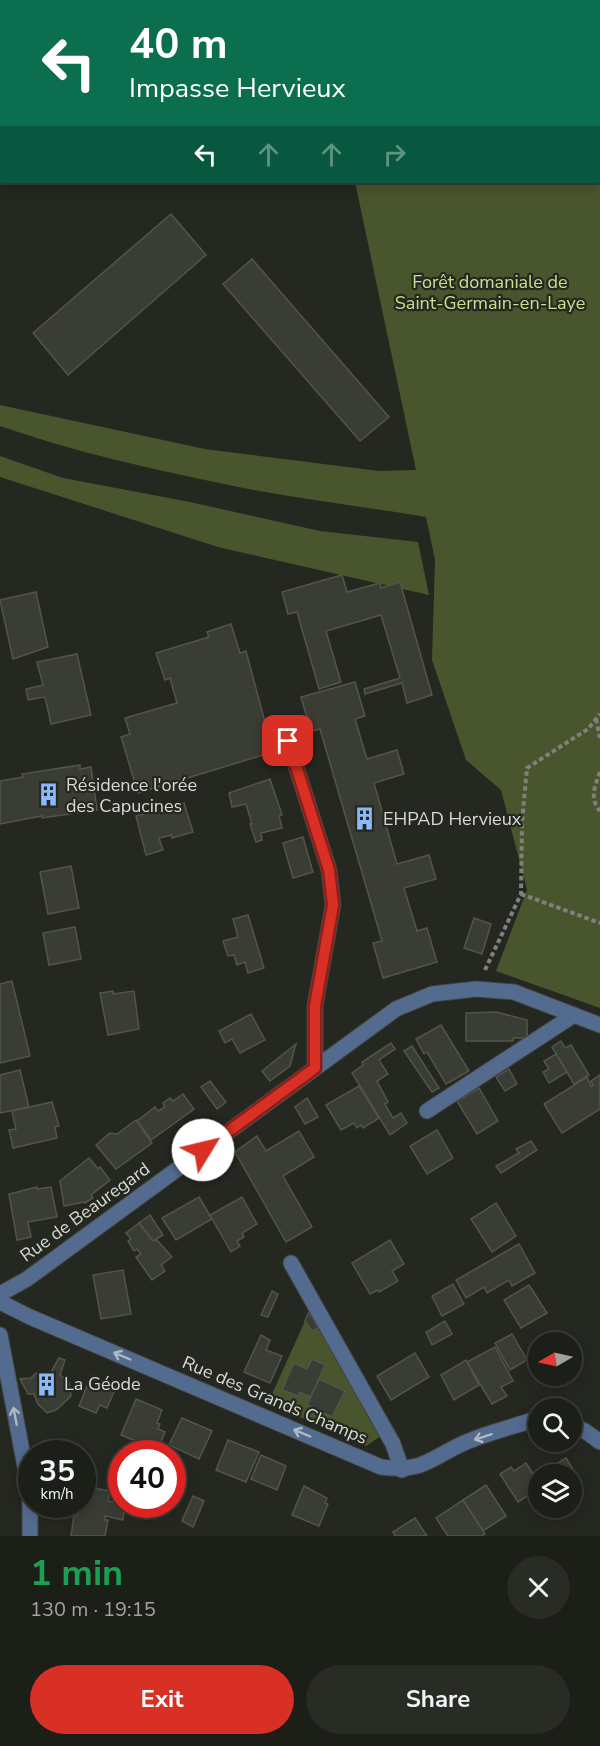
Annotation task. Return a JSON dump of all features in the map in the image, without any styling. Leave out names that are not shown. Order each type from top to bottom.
[{"type":"street","points":[[288,741],[329,870],[333,905],[315,1006],[315,1068]]},
{"type":"street","name":"Rue de Beauregard","points":[[0,1294],[27,1279],[396,1009],[432,994],[477,989],[514,992],[600,1025]]},
{"type":"street","points":[[427,1111],[574,1014]]},
{"type":"street","points":[[291,1263],[393,1444],[402,1470],[417,1468],[465,1442],[528,1422]]},
{"type":"street","name":"Rue des Grands Champs","points":[[0,1302],[30,1317],[381,1467],[402,1470]]},
{"type":"street","points":[[0,1335],[30,1493],[30,1536]]},
{"type":"street","points":[[582,1430],[600,1442]]},
{"type":"path","points":[[477,989],[521,894],[522,822],[527,768],[588,729],[600,714]]},
{"type":"path","points":[[596,719],[600,738]]},
{"type":"path","points":[[600,772],[593,793],[596,806],[600,811]]},
{"type":"path","points":[[521,894],[600,923]]},
{"type":"green space","name":"Forêt domaniale de Saint-Germain-en-Laye","points":[[355,183],[600,183],[600,1008],[496,971],[527,890],[501,790],[466,760],[432,660],[435,560],[426,517],[278,494],[200,479],[85,452],[0,426],[0,405],[205,449],[379,471],[416,470]]},
{"type":"green space","points":[[0,456],[63,478],[190,502],[320,531],[418,542],[429,595],[218,547],[0,477]]},
{"type":"green space","points":[[305,1321],[312,1331],[318,1328],[381,1436],[366,1446],[268,1403]],"holes":[[[307,1369],[319,1379],[344,1391],[332,1417],[307,1405],[311,1397],[299,1392],[297,1396],[283,1390]]]},
{"type":"building","points":[[171,214],[206,255],[68,375],[33,333]]},
{"type":"building","points":[[252,259],[389,417],[360,441],[223,284]]},
{"type":"building","points":[[342,575],[347,592],[380,583],[381,588],[400,582],[432,695],[407,703],[402,683],[365,694],[364,689],[400,678],[381,615],[326,631],[341,682],[319,689],[297,612],[288,614],[282,592]]},
{"type":"building","points":[[36,592],[48,647],[13,659],[0,600]]},
{"type":"building","points":[[231,624],[240,653],[246,651],[273,752],[138,793],[121,737],[130,734],[125,718],[177,703],[170,678],[165,680],[156,653],[209,637],[207,632]]},
{"type":"building","points":[[77,654],[91,715],[51,724],[45,697],[28,700],[26,689],[43,685],[37,662]]},
{"type":"building","name":"EHPAD Hervieux","points":[[355,682],[365,716],[355,719],[367,759],[397,750],[404,774],[374,783],[397,864],[429,855],[436,879],[404,888],[417,931],[427,928],[437,962],[383,978],[373,943],[382,941],[320,729],[311,731],[301,697]]},
{"type":"building","name":"Résidence l'orée des Capucines","points":[[80,765],[80,769],[91,767],[97,810],[42,818],[42,816],[0,824],[0,781],[23,777],[22,774]]},
{"type":"building","points":[[270,779],[282,815],[279,816],[282,828],[261,833],[262,840],[256,842],[246,804],[232,807],[229,793]]},
{"type":"building","points":[[184,803],[193,832],[172,838],[172,835],[159,838],[163,850],[146,855],[136,816]]},
{"type":"building","points":[[303,837],[313,872],[293,878],[283,843]]},
{"type":"building","points":[[71,866],[79,908],[48,914],[40,872]]},
{"type":"building","points":[[248,915],[264,968],[248,973],[245,962],[237,965],[234,955],[228,956],[223,941],[238,937],[233,919]]},
{"type":"building","points":[[474,918],[491,924],[482,954],[464,948]]},
{"type":"building","points":[[75,927],[81,959],[49,965],[43,933]]},
{"type":"building","points":[[12,981],[30,1056],[0,1063],[0,984]]},
{"type":"building","points":[[113,991],[113,994],[134,991],[139,1029],[108,1035],[100,993]]},
{"type":"building","points":[[496,1012],[527,1020],[527,1038],[513,1038],[513,1041],[466,1041],[466,1013]]},
{"type":"building","points":[[251,1014],[265,1040],[240,1053],[232,1039],[225,1043],[219,1031]]},
{"type":"building","points":[[441,1025],[469,1071],[446,1084],[427,1052],[424,1054],[416,1039]]},
{"type":"building","points":[[561,1041],[565,1048],[571,1045],[589,1075],[574,1084],[552,1047]]},
{"type":"building","points":[[391,1043],[395,1049],[379,1060],[388,1074],[377,1081],[393,1118],[401,1113],[407,1123],[390,1135],[352,1073],[363,1065],[362,1062]]},
{"type":"building","points":[[296,1044],[290,1066],[270,1081],[262,1071]]},
{"type":"building","points":[[412,1046],[439,1088],[432,1092],[404,1051]]},
{"type":"building","points":[[556,1054],[567,1072],[549,1083],[543,1072],[549,1069],[544,1061]]},
{"type":"building","points":[[509,1069],[517,1084],[505,1091],[496,1077]]},
{"type":"building","points":[[20,1070],[29,1107],[0,1113],[0,1075]]},
{"type":"building","points":[[600,1075],[600,1109],[562,1133],[544,1104],[587,1077],[591,1086],[593,1085],[591,1081]]},
{"type":"building","points":[[210,1081],[226,1102],[217,1109],[201,1087]]},
{"type":"building","points":[[359,1086],[379,1118],[363,1128],[361,1125],[357,1128],[354,1123],[341,1130],[326,1105]]},
{"type":"building","points":[[479,1088],[498,1121],[477,1134],[457,1101]]},
{"type":"building","points":[[183,1094],[194,1109],[151,1140],[137,1121],[155,1107],[158,1111],[165,1107],[163,1103],[170,1098],[173,1101]]},
{"type":"building","points":[[307,1098],[318,1117],[305,1124],[295,1107]]},
{"type":"building","points":[[52,1102],[59,1126],[55,1127],[57,1138],[13,1148],[9,1130],[16,1129],[12,1111]]},
{"type":"building","points":[[136,1120],[152,1143],[116,1169],[96,1145],[110,1133],[117,1134]]},
{"type":"building","points":[[437,1130],[453,1158],[427,1174],[410,1146]]},
{"type":"building","points":[[299,1131],[314,1157],[283,1176],[312,1227],[286,1242],[235,1152],[257,1136],[266,1151]]},
{"type":"building","points":[[531,1141],[537,1150],[501,1173],[496,1166],[519,1153],[516,1149]]},
{"type":"building","points":[[89,1158],[110,1180],[91,1195],[93,1198],[85,1203],[64,1206],[60,1181]]},
{"type":"building","points":[[37,1187],[37,1189],[51,1187],[57,1217],[28,1222],[31,1237],[17,1240],[9,1194]]},
{"type":"building","points":[[199,1197],[212,1219],[176,1240],[162,1218]]},
{"type":"building","points":[[242,1197],[257,1224],[242,1233],[244,1237],[237,1241],[240,1246],[231,1252],[210,1215]]},
{"type":"building","points":[[496,1203],[516,1236],[492,1252],[471,1219]]},
{"type":"building","points":[[150,1215],[163,1235],[153,1241],[139,1223]]},
{"type":"building","points":[[139,1223],[153,1241],[157,1240],[172,1257],[161,1265],[165,1271],[152,1280],[136,1257],[141,1254],[137,1249],[134,1251],[128,1241],[131,1239],[126,1233]]},
{"type":"building","points":[[390,1240],[404,1264],[392,1271],[398,1281],[379,1292],[378,1290],[370,1294],[352,1263]]},
{"type":"building","points":[[519,1244],[535,1273],[512,1286],[509,1280],[487,1293],[484,1287],[466,1298],[456,1280]]},
{"type":"building","points":[[123,1270],[131,1314],[101,1319],[93,1275]]},
{"type":"building","points":[[453,1284],[464,1304],[442,1316],[432,1296]]},
{"type":"building","points":[[529,1285],[547,1313],[521,1328],[504,1300]]},
{"type":"building","points":[[272,1291],[278,1294],[268,1317],[261,1315]]},
{"type":"building","points":[[309,1312],[318,1328],[312,1331],[305,1321]]},
{"type":"building","points":[[445,1321],[452,1334],[432,1345],[426,1332]]},
{"type":"building","points":[[512,1334],[527,1360],[510,1370],[495,1343]]},
{"type":"building","points":[[261,1335],[270,1340],[266,1350],[282,1356],[270,1383],[244,1372]]},
{"type":"building","points":[[495,1347],[513,1381],[501,1387],[507,1396],[492,1404],[467,1362]]},
{"type":"building","points":[[415,1353],[429,1377],[391,1400],[377,1376]]},
{"type":"building","name":"La Géode","points":[[59,1358],[65,1360],[60,1375],[69,1382],[71,1396],[56,1410],[47,1413],[38,1404],[34,1394],[28,1394],[20,1379],[31,1378],[36,1373],[51,1372]]},
{"type":"building","points":[[312,1359],[325,1365],[311,1397],[299,1392],[298,1396],[282,1390],[294,1363],[307,1369]]},
{"type":"building","points":[[466,1360],[479,1385],[454,1400],[441,1375]]},
{"type":"building","points":[[91,1376],[116,1387],[107,1408],[100,1405],[96,1413],[79,1406]]},
{"type":"building","points":[[319,1379],[345,1391],[332,1417],[307,1405]]},
{"type":"building","points":[[136,1399],[162,1410],[157,1423],[160,1424],[158,1429],[165,1432],[162,1440],[133,1440],[121,1435]]},
{"type":"building","points":[[182,1418],[212,1431],[199,1459],[186,1453],[186,1440],[171,1440]]},
{"type":"building","points":[[228,1440],[259,1452],[246,1482],[216,1470]]},
{"type":"building","points":[[261,1455],[286,1466],[277,1490],[251,1479]]},
{"type":"building","points":[[566,1458],[570,1464],[556,1464]]},
{"type":"building","points":[[526,1463],[528,1466],[528,1496],[518,1502],[500,1474],[511,1467],[514,1471]]},
{"type":"building","points":[[486,1485],[506,1516],[483,1531],[463,1500]]},
{"type":"building","points":[[304,1486],[327,1498],[325,1503],[328,1504],[319,1526],[292,1515]]},
{"type":"building","points":[[96,1488],[108,1491],[108,1517],[105,1516],[105,1520],[108,1520],[105,1536],[71,1536],[74,1518],[96,1518]]},
{"type":"building","points":[[193,1496],[204,1501],[193,1527],[182,1521],[186,1518],[186,1512]]},
{"type":"building","points":[[463,1500],[485,1534],[482,1536],[448,1536],[436,1518]]},
{"type":"building","points":[[415,1518],[427,1536],[395,1536],[393,1532]]},
{"type":"place","name":"Résidence l'orée des Capucines","points":[[48,795]]},
{"type":"place","name":"EHPAD Hervieux","points":[[365,819]]},
{"type":"place","name":"La Géode","points":[[46,1384]]},
{"type":"route","points":[[203,1150],[315,1068],[315,1006],[333,905],[329,870],[288,741]]}]
